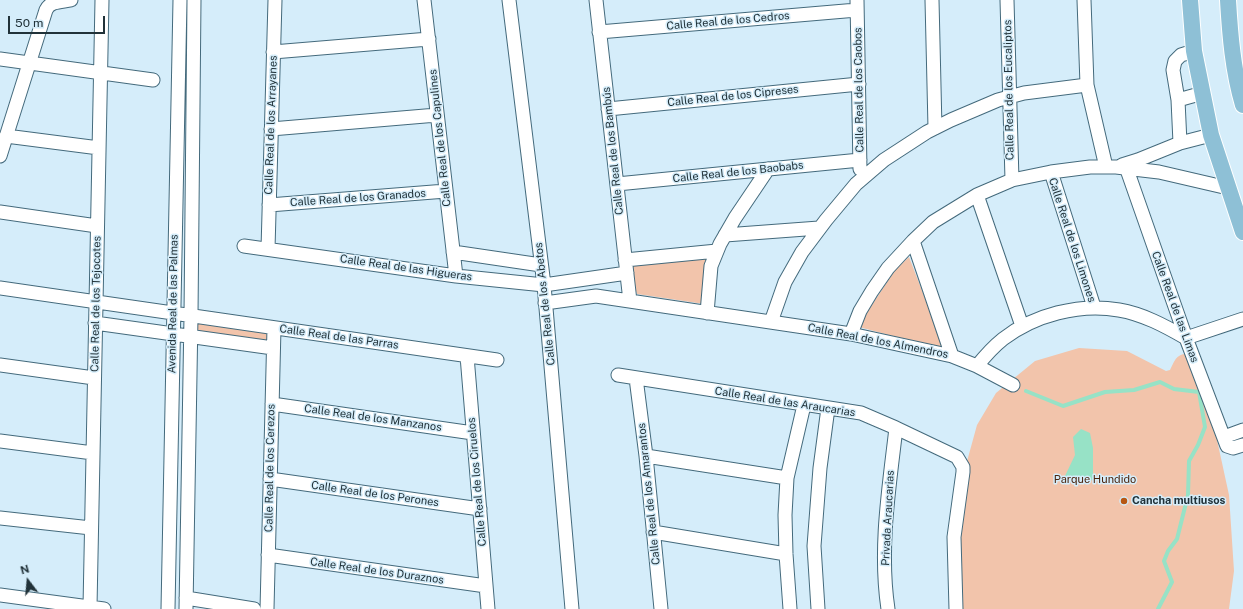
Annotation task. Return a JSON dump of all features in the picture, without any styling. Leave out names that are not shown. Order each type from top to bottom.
[{"type":"main road","points":[[1190,0],[1194,51],[1211,135],[1243,232]]},
{"type":"main road","points":[[1228,0],[1230,33],[1237,85],[1243,105]]},
{"type":"street","points":[[0,156],[46,10],[49,4],[71,0]]},
{"type":"street","name":"Calle Real de los Tejocotes","points":[[90,607],[102,0]]},
{"type":"street","name":"Avenida Real de las Palmas","points":[[180,0],[182,314],[191,336],[186,604]]},
{"type":"street","name":"Avenida Real de las Palmas","points":[[168,609],[172,334],[182,314],[194,0]]},
{"type":"street","name":"Calle Real de los Arrayanes","points":[[268,249],[275,0]]},
{"type":"street","name":"Calle Real de los Capulines","points":[[424,0],[456,276]]},
{"type":"street","name":"Calle Real de los Abetos","points":[[509,0],[544,285],[572,609]]},
{"type":"street","name":"Calle Real de los Bambús","points":[[596,0],[630,301]]},
{"type":"street","points":[[932,0],[935,128]]},
{"type":"street","name":"Calle Real de los Eucaliptos","points":[[1007,0],[1012,180]]},
{"type":"street","name":"Calle Real de las Limas","points":[[1084,0],[1087,85],[1186,338],[1233,444]]},
{"type":"street","name":"Calle Real de los Cedros","points":[[599,32],[857,5]]},
{"type":"street","name":"Calle Real de los Caobos","points":[[857,5],[860,180]]},
{"type":"street","points":[[274,52],[429,39]]},
{"type":"street","points":[[1180,143],[1178,100],[1174,70],[1175,61],[1180,55],[1194,51]]},
{"type":"street","points":[[0,59],[153,80]]},
{"type":"street","name":"Calle Real de los Cipreses","points":[[608,109],[859,84]]},
{"type":"street","points":[[771,322],[785,282],[802,252],[819,228],[860,180],[884,160],[935,128],[998,100],[1024,93],[1087,85]]},
{"type":"street","points":[[1178,100],[1202,93]]},
{"type":"street","points":[[271,129],[437,115]]},
{"type":"street","points":[[1118,167],[1180,143],[1211,135]]},
{"type":"street","points":[[6,136],[98,148]]},
{"type":"street","name":"Calle Real de los Baobabs","points":[[616,184],[860,160]]},
{"type":"street","points":[[851,334],[860,311],[872,291],[888,268],[913,241],[933,222],[977,195],[1012,180],[1051,172],[1090,167],[1118,167],[1159,172],[1228,188]]},
{"type":"street","points":[[706,313],[711,266],[717,251],[734,218],[768,169]]},
{"type":"street","name":"Calle Real de los Limones","points":[[1051,172],[1094,307]]},
{"type":"street","name":"Calle Real de los Granados","points":[[269,205],[446,191]]},
{"type":"street","points":[[977,195],[1022,326]]},
{"type":"street","points":[[0,212],[97,226]]},
{"type":"street","points":[[725,235],[819,228]]},
{"type":"street","points":[[913,241],[952,356]]},
{"type":"street","name":"Calle Real de las Higueras","points":[[244,246],[456,276],[544,285],[627,274]]},
{"type":"street","points":[[625,260],[717,251]]},
{"type":"street","name":"Calle Real de las Higueras","points":[[453,252],[541,264]]},
{"type":"street","name":"Calle Real de las Parras","points":[[0,288],[497,360]]},
{"type":"street","name":"Calle Real de los Almendros","points":[[545,303],[596,296],[851,334],[952,356],[977,366],[1013,385]]},
{"type":"street","points":[[977,366],[988,352],[1022,326],[1070,310],[1094,307],[1119,310],[1162,324],[1186,338],[1243,319]]},
{"type":"street","name":"Calle Real de las Parras","points":[[95,323],[273,348]]},
{"type":"street","name":"Calle Real de los Cerezos","points":[[267,609],[274,328]]},
{"type":"street","name":"Calle Real de los Ciruelos","points":[[467,356],[488,609]]},
{"type":"street","points":[[0,364],[94,378]]},
{"type":"street","name":"Calle Real de las Araucarias","points":[[618,375],[861,413],[957,457],[963,467],[954,537],[956,609]]},
{"type":"street","name":"Calle Real de los Amarantos","points":[[636,378],[646,456],[661,609]]},
{"type":"street","name":"Calle Real de los Manzanos","points":[[272,404],[473,433]]},
{"type":"street","points":[[790,609],[785,515],[787,478],[804,405]]},
{"type":"street","points":[[818,609],[814,546],[820,468],[828,408]]},
{"type":"street","name":"Privada Araucarias","points":[[888,609],[884,552],[887,501],[896,428]]},
{"type":"street","points":[[1233,444],[1243,430]]},
{"type":"street","points":[[0,441],[92,452]]},
{"type":"street","points":[[646,456],[787,478]]},
{"type":"street","name":"Calle Real de los Perones","points":[[270,480],[480,510]]},
{"type":"street","points":[[0,518],[91,528]]},
{"type":"street","points":[[169,529],[187,530]]},
{"type":"street","points":[[653,532],[786,554]]},
{"type":"street","name":"Calle Real de los Duraznos","points":[[268,556],[486,586]]},
{"type":"street","points":[[0,595],[104,609]]},
{"type":"street","points":[[186,604],[254,609]]},
{"type":"green space","points":[[712,254],[704,304],[637,294],[631,275],[631,262]]},
{"type":"green space","points":[[909,257],[945,350],[859,327],[895,270]]},
{"type":"green space","points":[[195,319],[271,329],[269,345],[195,334]]},
{"type":"green space","name":"Parque Hundido","points":[[1079,348],[1127,351],[1166,371],[1170,370],[1174,361],[1180,355],[1186,354],[1214,426],[1229,495],[1234,571],[1229,609],[963,609],[959,520],[966,465],[977,425],[996,393],[1035,361]]},
{"type":"shaded area","points":[[1081,429],[1090,433],[1093,448],[1093,480],[1084,482],[1064,478],[1075,455],[1073,437]]},
{"type":"waterway","points":[[1026,391],[1063,406],[1105,392],[1134,390],[1160,382],[1174,389],[1199,392],[1205,427],[1198,445],[1189,461],[1188,495],[1177,539],[1168,551],[1164,561],[1172,582],[1158,609]]},
{"type":"place","name":"Cancha multiusos","points":[[1124,501]]}]
